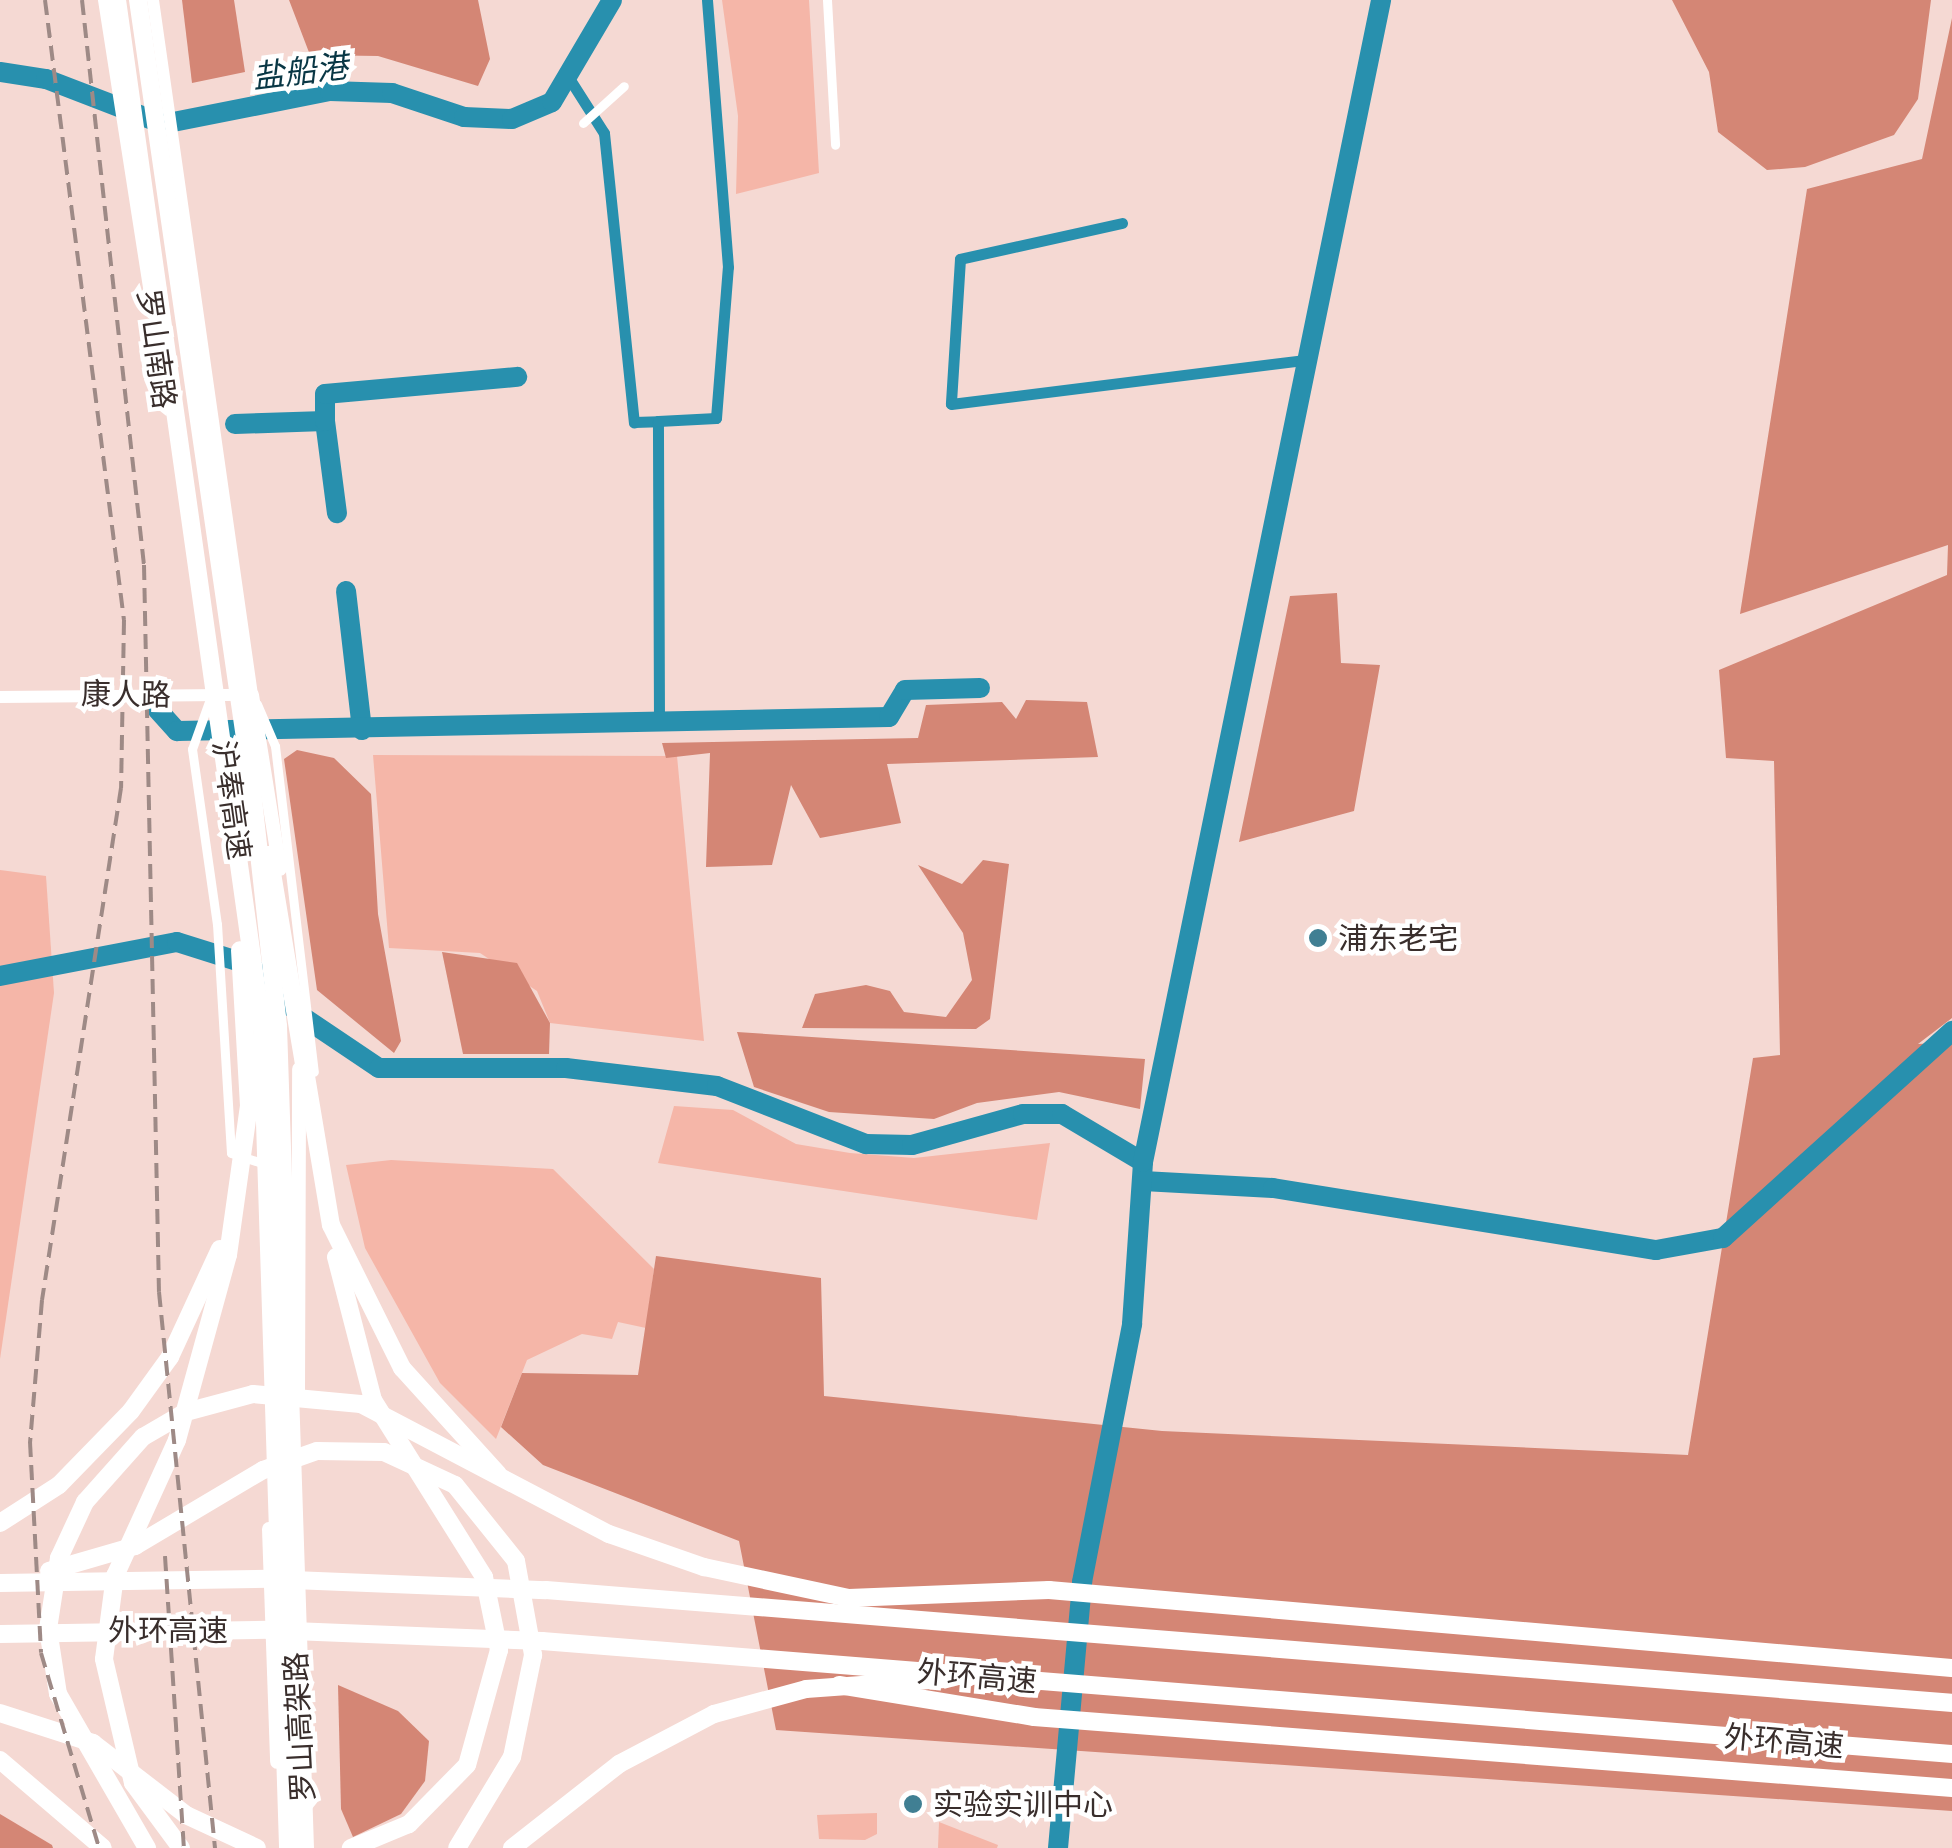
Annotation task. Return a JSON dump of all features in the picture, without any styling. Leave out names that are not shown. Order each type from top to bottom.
[{"type":"highway","name":"沪奉高速","points":[[116,0],[228,774],[265,1082],[286,1606]]},
{"type":"highway","name":"沪奉高速","points":[[138,0],[250,772],[286,1155],[286,1606]]},
{"type":"highway","points":[[250,772],[331,1225],[373,1400],[484,1577],[499,1650],[468,1765],[409,1824],[351,1848]]},
{"type":"highway","points":[[180,1848],[132,1783],[117,1740],[107,1618],[130,1534],[201,1368],[239,1181],[248,1027],[228,774]]},
{"type":"highway","points":[[0,1523],[31,1505],[96,1452],[170,1358],[213,1266],[239,1181]]},
{"type":"highway","points":[[331,1225],[402,1368],[502,1478]]},
{"type":"highway","points":[[146,1848],[58,1694],[50,1595],[68,1532],[105,1474],[143,1437],[213,1402],[274,1392],[343,1400],[652,1551],[848,1598],[1048,1590],[1952,1668]]},
{"type":"highway","points":[[7,1582],[135,1546],[263,1470],[340,1448],[404,1458],[456,1484],[498,1528],[522,1579],[533,1636],[526,1715],[503,1778],[457,1848]]},
{"type":"highway","name":"外环高速","points":[[7,1582],[361,1580],[878,1616],[1952,1703]]},
{"type":"highway","points":[[848,1598],[878,1616]]},
{"type":"highway","name":"罗山高架路","points":[[285,1848],[286,1606]]},
{"type":"highway","name":"罗山高架路","points":[[286,1606],[308,1848]]},
{"type":"highway","name":"外环高速","points":[[0,1634],[451,1636],[1952,1754]]},
{"type":"highway","points":[[501,1848],[680,1728],[839,1685],[933,1684],[957,1674]]},
{"type":"highway","points":[[839,1685],[1034,1717],[1952,1788]]},
{"type":"highway","points":[[0,1713],[94,1743],[186,1815],[258,1848]]},
{"type":"highway","points":[[0,1760],[103,1848]]},
{"type":"highway","points":[[512,1848],[533,1828]]},
{"type":"main road","name":"罗山南路","points":[[104,0],[174,467],[215,696]]},
{"type":"main road","name":"罗山南路","points":[[153,0],[216,465],[252,695]]},
{"type":"main road","name":"康人路","points":[[0,697],[252,695]]},
{"type":"main road","points":[[252,695],[299,960],[308,1848]]},
{"type":"main road","points":[[215,696],[222,714],[253,927],[285,1848]]},
{"type":"street","points":[[827,0],[835,145]]},
{"type":"street","points":[[583,124],[624,86]]},
{"type":"street","points":[[215,696],[192,749],[217,924],[232,1153],[276,1168],[323,1162],[299,960]]},
{"type":"shaded area","points":[[182,0],[234,0],[245,72],[192,83]]},
{"type":"shaded area","points":[[289,0],[478,0],[490,59],[478,86],[378,56],[310,55]]},
{"type":"shaded area","points":[[722,0],[809,0],[819,173],[736,194],[738,116]]},
{"type":"shaded area","points":[[1672,0],[1931,0],[1918,99],[1894,135],[1805,167],[1767,170],[1718,132],[1709,72]]},
{"type":"shaded area","points":[[1952,18],[1952,1018],[1918,1044],[1952,1042],[1952,1811],[776,1730],[739,1541],[543,1465],[501,1427],[522,1373],[638,1375],[656,1256],[821,1278],[824,1396],[1162,1431],[1688,1455],[1753,1058],[1780,1055],[1774,761],[1726,758],[1719,670],[1947,575],[1948,545],[1740,614],[1807,189],[1922,159]]},
{"type":"shaded area","points":[[1337,593],[1341,663],[1380,665],[1354,811],[1239,842],[1290,596]]},
{"type":"shaded area","points":[[1026,700],[1087,702],[1098,757],[887,764],[901,823],[820,838],[791,785],[772,865],[706,867],[710,753],[666,758],[662,743],[918,738],[926,705],[1002,702],[1016,719]]},
{"type":"shaded area","points":[[297,750],[334,758],[371,794],[378,914],[401,1041],[394,1053],[317,990],[284,759]]},
{"type":"shaded area","points":[[373,755],[677,756],[704,1041],[550,1023],[537,991],[480,953],[389,948]]},
{"type":"shaded area","points":[[983,860],[1009,864],[990,1019],[976,1029],[802,1028],[815,994],[866,985],[890,991],[904,1012],[946,1017],[972,980],[963,933],[918,865],[962,884]]},
{"type":"shaded area","points":[[0,870],[46,876],[54,993],[0,1359]]},
{"type":"shaded area","points":[[442,952],[517,963],[550,1023],[549,1054],[463,1054]]},
{"type":"shaded area","points":[[737,1032],[1145,1059],[1140,1109],[1059,1092],[977,1103],[934,1119],[829,1112],[754,1087]]},
{"type":"shaded area","points":[[674,1106],[733,1110],[796,1144],[850,1153],[914,1158],[1050,1143],[1037,1220],[658,1163]]},
{"type":"shaded area","points":[[391,1160],[553,1169],[654,1269],[646,1328],[618,1322],[612,1339],[582,1334],[527,1360],[496,1439],[440,1383],[365,1248],[346,1165]]},
{"type":"shaded area","points":[[338,1685],[398,1711],[429,1741],[425,1781],[401,1814],[353,1837],[341,1809]]},
{"type":"shaded area","points":[[877,1813],[877,1834],[865,1840],[819,1839],[817,1815]]},
{"type":"shaded area","points":[[0,1814],[52,1845],[53,1848],[0,1848]]},
{"type":"shaded area","points":[[939,1822],[998,1845],[997,1848],[938,1848]]},
{"type":"waterway","name":"盐船港","points":[[0,72],[46,79],[163,124],[330,91],[392,93],[464,117],[512,119],[552,102],[612,0]]},
{"type":"waterway","points":[[659,723],[658,421],[716,418],[728,267],[707,0]]},
{"type":"waterway","points":[[1058,1848],[1082,1582],[1132,1324],[1143,1162],[1381,0]]},
{"type":"waterway","points":[[567,75],[604,133],[634,422],[658,421]]},
{"type":"waterway","points":[[1122,223],[960,259],[951,404],[1305,360]]},
{"type":"waterway","points":[[235,424],[325,421],[325,394],[517,377]]},
{"type":"waterway","points":[[325,421],[337,513]]},
{"type":"waterway","points":[[346,591],[362,730]]},
{"type":"waterway","points":[[157,709],[177,731],[889,717],[905,690],[980,688]]},
{"type":"waterway","points":[[0,976],[177,942],[250,965],[300,1015],[379,1068],[566,1068],[717,1086],[866,1144],[912,1145],[1023,1114],[1062,1114],[1143,1162]]},
{"type":"waterway","points":[[1143,1181],[1273,1188],[1656,1250],[1723,1238],[1952,1031]]},
{"type":"railway","points":[[45,0],[124,620],[121,788],[42,1300],[30,1442],[41,1653],[99,1848]]},
{"type":"railway","points":[[82,0],[144,565],[159,1292],[215,1848]]},
{"type":"railway","points":[[165,1556],[184,1848]]},
{"type":"place","name":"浦东老宅","points":[[1318,938]]},
{"type":"place","name":"实验实训中心","points":[[913,1804]]}]
